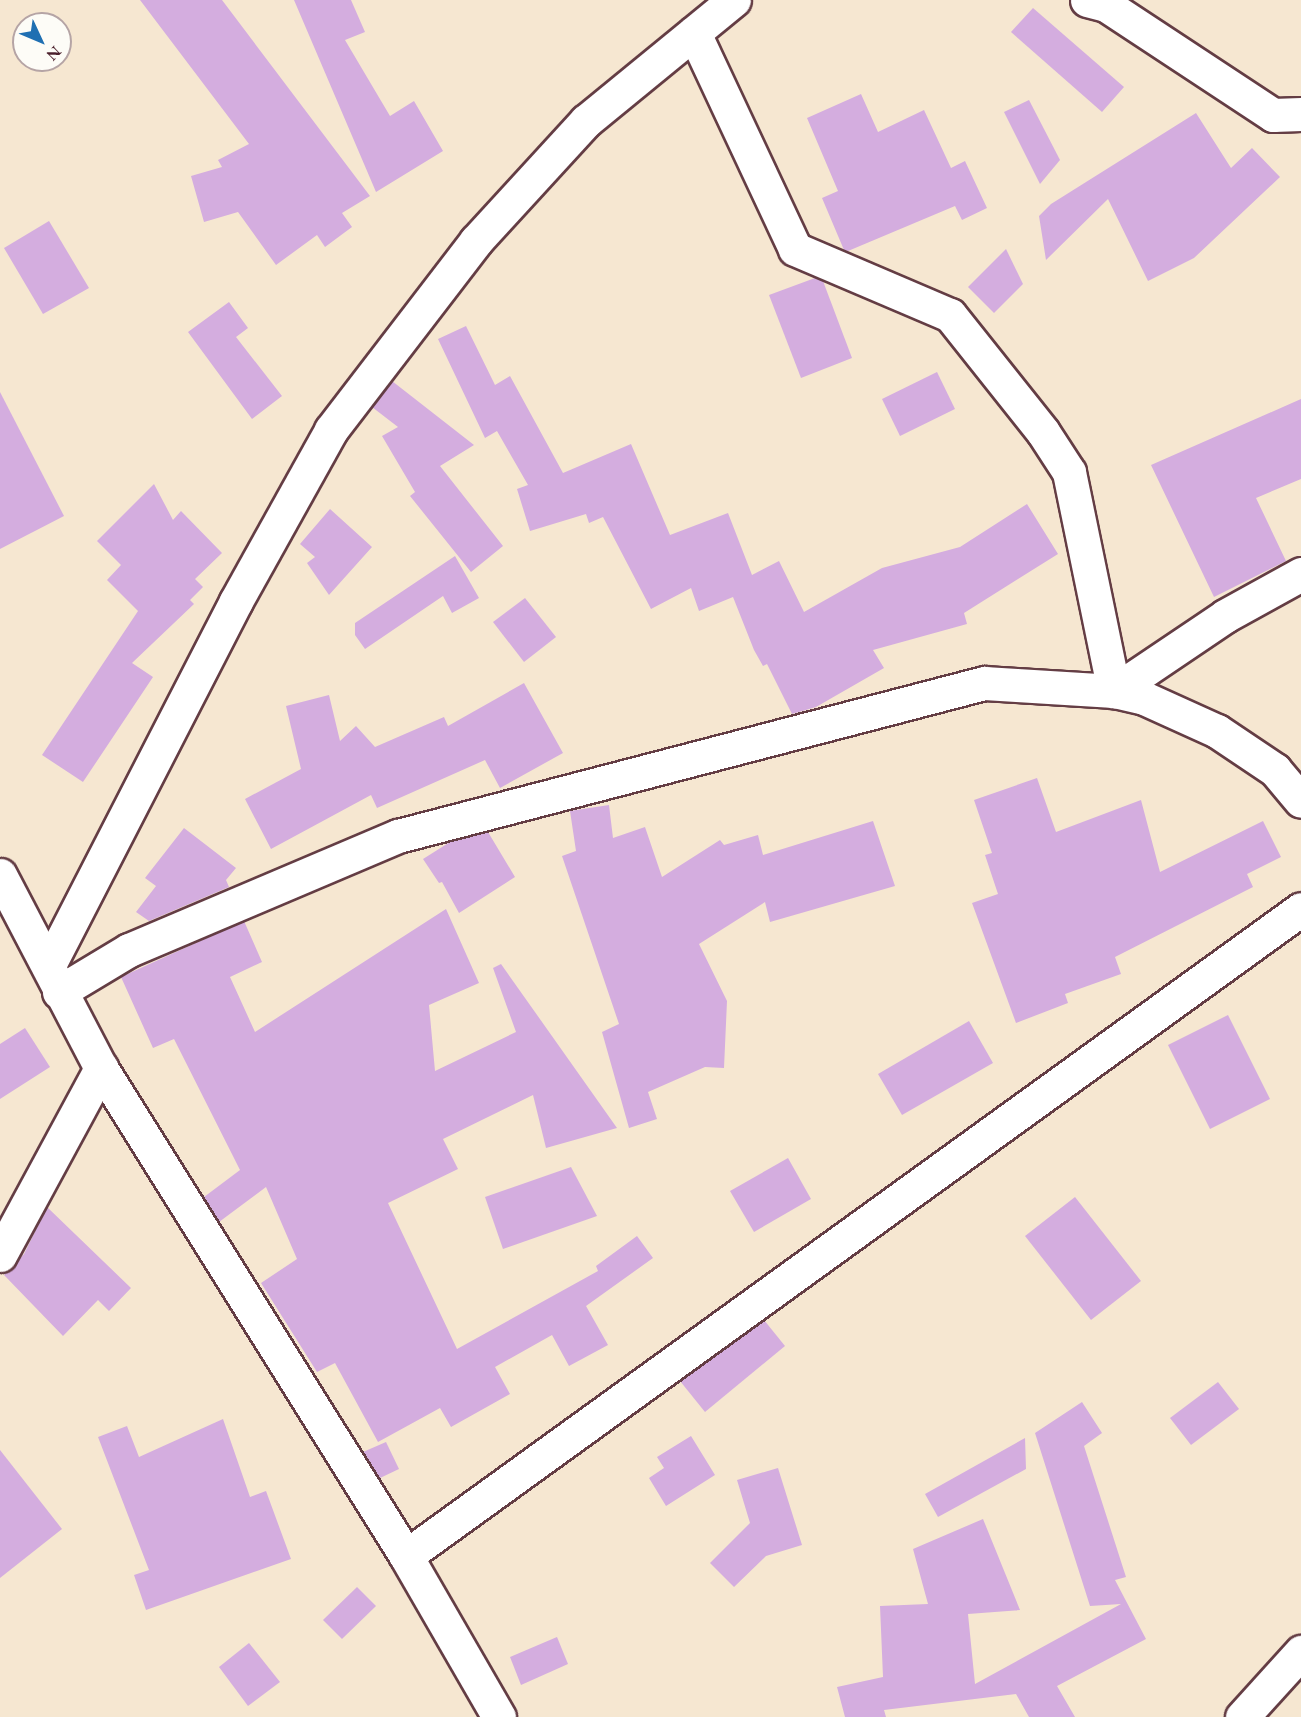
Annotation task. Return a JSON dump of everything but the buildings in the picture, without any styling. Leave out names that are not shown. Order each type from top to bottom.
[{"type":"street","points":[[54,979],[236,601],[331,430],[476,241],[585,121],[734,0]]},
{"type":"street","points":[[1087,0],[1106,5],[1273,115],[1301,114]]},
{"type":"street","points":[[694,33],[795,249],[950,315],[1043,432],[1069,472],[1114,691]]},
{"type":"street","points":[[1114,691],[1225,616],[1301,574]]},
{"type":"street","points":[[54,979],[129,950],[398,836],[984,683],[1114,691],[1144,698],[1217,731],[1275,770],[1301,801]]},
{"type":"street","points":[[0,875],[101,1068],[406,1556],[499,1717]]},
{"type":"street","points":[[406,1556],[1301,909]]},
{"type":"street","points":[[0,1255],[101,1068]]},
{"type":"street","points":[[1242,1717],[1301,1652]]}]
